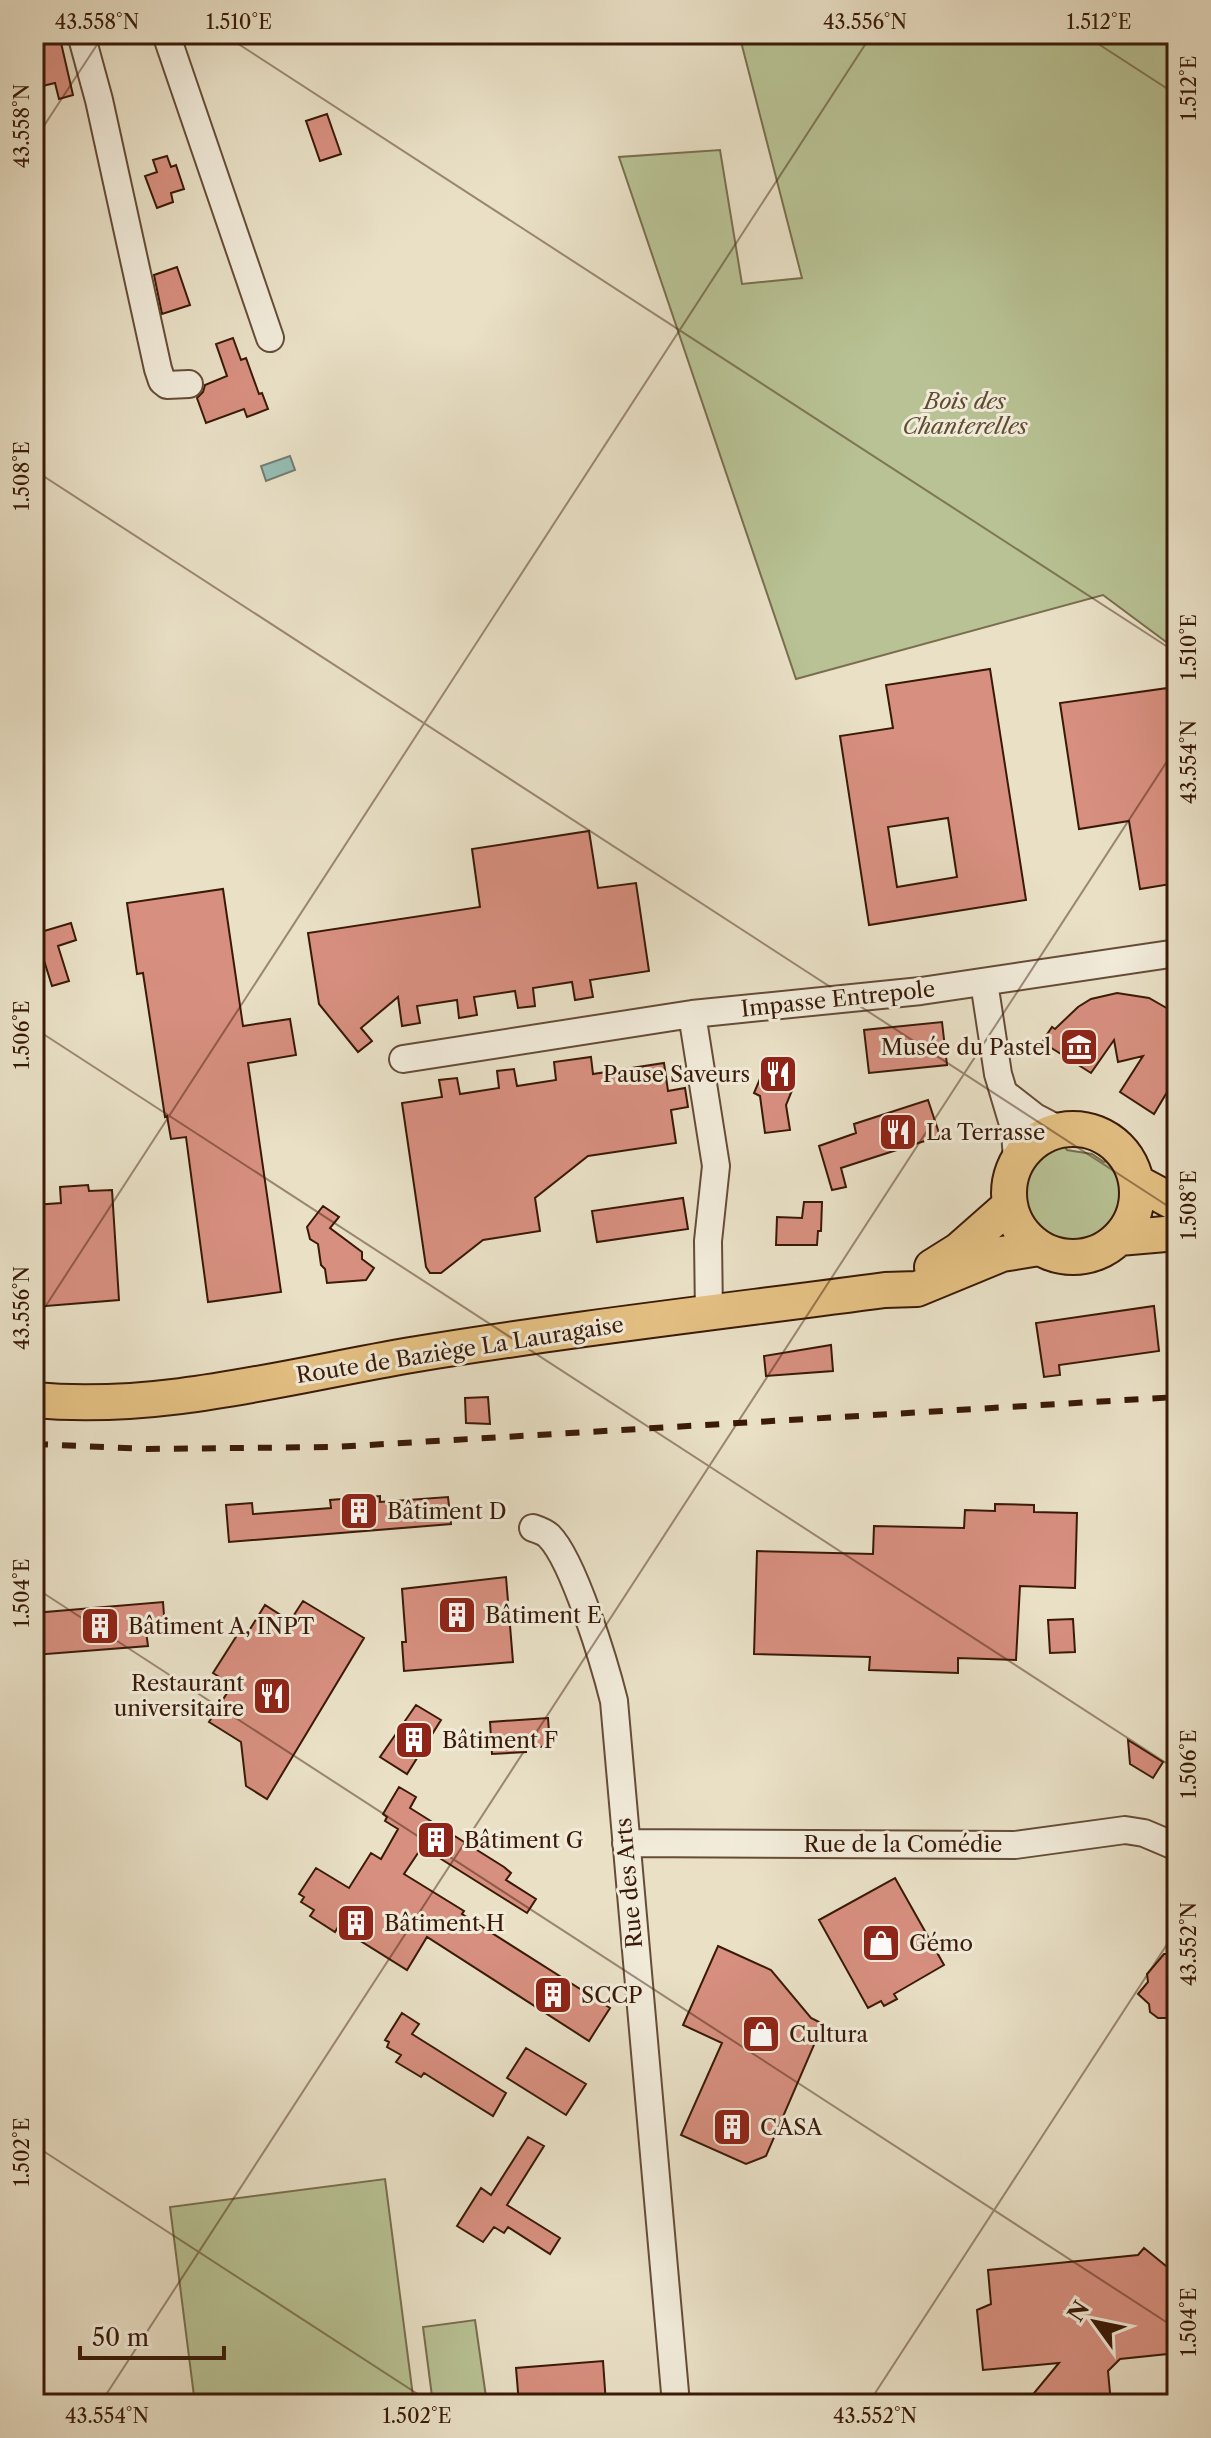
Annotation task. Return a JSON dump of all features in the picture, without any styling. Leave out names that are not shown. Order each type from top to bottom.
[{"type":"main road","points":[[1081,1129],[1100,1134],[1117,1146],[1130,1162],[1136,1182],[1137,1202],[1131,1221],[1119,1238],[1090,1255],[1055,1255],[1039,1248],[1025,1237],[1015,1222],[1010,1205],[1008,1190],[1017,1160],[1043,1136],[1060,1130],[1081,1129]]},
{"type":"main road","points":[[1136,1182],[1177,1204]]},
{"type":"main road","name":"Route de Baziège La Lauragaise","points":[[885,1290],[959,1250],[1010,1205]]},
{"type":"main road","points":[[1119,1238],[1177,1233]]},
{"type":"main road","name":"Route de Baziège La Lauragaise","points":[[34,1400],[101,1403],[156,1399],[440,1351],[885,1290],[917,1289],[1002,1254],[1039,1248]]},
{"type":"street","points":[[81,34],[99,100],[158,369],[167,385],[189,384]]},
{"type":"street","points":[[166,34],[270,338]]},
{"type":"street","name":"Impasse Entrepole","points":[[403,1059],[692,1014],[921,991],[1177,953]]},
{"type":"street","points":[[984,982],[998,1074],[1015,1131],[1017,1160]]},
{"type":"street","points":[[692,1014],[716,1166],[708,1241],[709,1314]]},
{"type":"street","points":[[1004,1093],[1035,1117],[1060,1130]]},
{"type":"street","name":"Rue des Arts","points":[[533,1528],[547,1533],[560,1549],[608,1675],[614,1701],[676,2404]]},
{"type":"street","name":"Rue de la Comédie","points":[[626,1843],[1015,1845],[1125,1830],[1144,1833],[1177,1847]]},
{"type":"green space","name":"Bois des Chanterelles","points":[[739,34],[1177,34],[1177,650],[1103,595],[796,679],[619,157],[720,150],[742,284],[802,278]]},
{"type":"green space","points":[[1062,1142],[1067,1150],[1092,1154],[1104,1162],[1112,1157],[1123,1182],[1124,1204],[1115,1223],[1101,1236],[1083,1244],[1064,1244],[1045,1237],[1030,1220],[1023,1203],[1023,1185],[1031,1163],[1042,1152]]},
{"type":"green space","points":[[385,2179],[414,2404],[195,2404],[170,2207]]},
{"type":"green space","points":[[475,2320],[487,2404],[433,2404],[423,2327]]},
{"type":"water","points":[[290,456],[295,470],[266,481],[261,466]]},
{"type":"building","points":[[34,34],[59,34],[73,95],[59,99],[55,83],[34,88]]},
{"type":"building","points":[[327,114],[341,154],[320,161],[306,121]]},
{"type":"building","points":[[167,156],[171,167],[176,165],[184,189],[171,193],[173,202],[157,208],[145,176],[157,172],[153,160]]},
{"type":"building","points":[[177,267],[190,305],[162,314],[154,275]]},
{"type":"building","points":[[233,338],[241,360],[246,358],[268,409],[247,417],[244,409],[206,423],[197,398],[205,385],[227,376],[216,344]]},
{"type":"building","points":[[990,669],[1026,900],[869,925],[840,736],[893,728],[886,685]],"holes":[[[948,818],[957,877],[897,887],[888,827]]]},
{"type":"building","points":[[1175,687],[1177,883],[1140,889],[1129,821],[1079,829],[1060,703]]},
{"type":"building","points":[[589,831],[598,888],[636,883],[649,971],[590,980],[593,997],[575,1000],[572,982],[533,988],[535,1006],[518,1008],[515,991],[474,997],[477,1015],[459,1018],[457,1000],[417,1006],[420,1023],[402,1026],[398,997],[361,1028],[372,1041],[358,1052],[319,1004],[308,933],[480,907],[472,849]]},
{"type":"building","points":[[223,889],[243,1026],[290,1019],[296,1055],[248,1063],[281,1292],[208,1302],[186,1137],[171,1139],[165,1117],[143,973],[137,974],[127,903]]},
{"type":"building","points":[[71,923],[76,940],[58,946],[69,981],[52,986],[41,951],[34,953],[34,934]]},
{"type":"building","points":[[1117,993],[1149,998],[1177,1014],[1177,1101],[1166,1094],[1154,1114],[1120,1092],[1143,1056],[1118,1062],[1114,1040],[1091,1073],[1042,1042],[1052,1027],[1055,1029],[1078,1007],[1091,999]]},
{"type":"building","points":[[942,1022],[947,1065],[869,1073],[864,1030]]},
{"type":"building","points":[[591,1057],[593,1074],[664,1063],[668,1091],[685,1088],[688,1107],[671,1110],[676,1143],[588,1156],[535,1198],[540,1231],[483,1240],[441,1273],[430,1273],[426,1267],[402,1103],[442,1097],[439,1080],[457,1078],[460,1094],[499,1088],[497,1071],[514,1069],[517,1086],[556,1080],[554,1062]]},
{"type":"building","points":[[762,1074],[793,1088],[786,1105],[790,1130],[765,1133],[760,1096],[754,1093]]},
{"type":"building","points":[[928,1100],[940,1136],[841,1168],[846,1187],[832,1190],[819,1146],[856,1133],[854,1124]]},
{"type":"building","points":[[88,1185],[89,1191],[112,1190],[119,1300],[34,1307],[34,1205],[61,1203],[60,1187]]},
{"type":"building","points":[[683,1198],[688,1229],[597,1242],[592,1211]]},
{"type":"building","points":[[804,1202],[822,1202],[817,1245],[776,1245],[777,1217],[802,1218]]},
{"type":"building","points":[[323,1206],[339,1217],[330,1228],[362,1252],[362,1259],[374,1268],[366,1280],[327,1283],[318,1244],[310,1239],[307,1227]]},
{"type":"building","points":[[1154,1306],[1159,1351],[1059,1365],[1060,1375],[1044,1377],[1036,1323]]},
{"type":"building","points":[[831,1345],[833,1371],[766,1376],[764,1356]]},
{"type":"building","points":[[488,1397],[490,1424],[466,1423],[465,1398]]},
{"type":"building","points":[[380,1496],[380,1502],[448,1497],[451,1524],[229,1542],[226,1505],[252,1503],[253,1514],[331,1508],[330,1500]]},
{"type":"building","points":[[995,1504],[1034,1505],[1034,1512],[1077,1513],[1075,1588],[1020,1586],[1016,1660],[958,1658],[958,1673],[869,1670],[870,1657],[754,1654],[757,1551],[873,1554],[874,1526],[964,1528],[965,1510],[995,1511]]},
{"type":"building","name":"Bâtiment E","points":[[506,1577],[513,1662],[404,1671],[402,1642],[406,1642],[402,1589]]},
{"type":"building","name":"Restaurant universitaire","points":[[303,1601],[364,1638],[267,1799],[246,1786],[241,1742],[209,1722],[232,1685],[213,1673],[241,1629],[247,1634],[265,1605],[290,1621]]},
{"type":"building","name":"Bâtiment A, INPT","points":[[163,1602],[165,1629],[146,1631],[148,1646],[34,1655],[34,1613]]},
{"type":"building","points":[[1073,1619],[1075,1652],[1050,1653],[1048,1620]]},
{"type":"building","name":"Bâtiment F","points":[[416,1705],[441,1720],[407,1774],[380,1757]]},
{"type":"building","points":[[548,1718],[550,1746],[526,1748],[526,1752],[492,1754],[490,1722]]},
{"type":"building","points":[[1128,1740],[1163,1762],[1153,1778],[1130,1764]]},
{"type":"building","points":[[399,1787],[416,1797],[410,1808],[504,1867],[511,1873],[506,1880],[536,1899],[527,1913],[422,1847],[404,1874],[610,2008],[589,2041],[427,1937],[407,1970],[338,1927],[335,1932],[310,1916],[314,1910],[301,1902],[304,1897],[299,1894],[316,1868],[349,1888],[371,1853],[381,1859],[398,1829],[385,1821],[387,1817],[383,1814]]},
{"type":"building","name":"Gémo","points":[[895,1878],[944,1965],[894,1994],[897,1999],[884,2006],[881,2001],[868,2008],[819,1920]]},
{"type":"building","name":"Cultura","points":[[718,1946],[771,1970],[811,2018],[823,2024],[766,2156],[746,2164],[681,2135],[722,2043],[683,2025]]},
{"type":"building","points":[[1164,1954],[1177,1958],[1177,2018],[1158,2018],[1138,1994],[1148,1982],[1147,1974]]},
{"type":"building","points":[[402,2013],[419,2024],[412,2034],[506,2093],[493,2116],[424,2073],[421,2077],[396,2062],[401,2055],[387,2047],[389,2042],[385,2040]]},
{"type":"building","points":[[526,2048],[586,2084],[566,2115],[507,2078]]},
{"type":"building","points":[[528,2137],[544,2146],[507,2205],[560,2238],[550,2254],[508,2227],[504,2233],[494,2227],[483,2242],[457,2226],[481,2188],[491,2195]]},
{"type":"building","points":[[1144,2248],[1177,2275],[1177,2353],[1120,2359],[1108,2371],[1111,2404],[1025,2404],[1059,2363],[983,2370],[977,2310],[991,2304],[988,2270],[1138,2255]]},
{"type":"building","points":[[603,2361],[606,2404],[519,2404],[516,2368]]},
{"type":"railway","points":[[34,1444],[147,1449],[335,1447],[1177,1397]]},
{"type":"place","name":"Musée du Pastel","points":[[1079,1047]]},
{"type":"place","name":"Pause Saveurs","points":[[778,1074]]},
{"type":"place","name":"La Terrasse","points":[[898,1132]]},
{"type":"place","name":"Bâtiment D","points":[[359,1511]]},
{"type":"place","name":"Bâtiment E","points":[[457,1615]]},
{"type":"place","name":"Bâtiment A, INPT","points":[[100,1626]]},
{"type":"place","name":"Restaurant universitaire","points":[[272,1696]]},
{"type":"place","name":"Bâtiment F","points":[[414,1740]]},
{"type":"place","name":"Bâtiment G","points":[[436,1840]]},
{"type":"place","name":"Bâtiment H","points":[[356,1923]]},
{"type":"place","name":"Gémo","points":[[881,1943]]},
{"type":"place","name":"SCCP","points":[[553,1995]]},
{"type":"place","name":"Cultura","points":[[761,2034]]},
{"type":"place","name":"CASA","points":[[732,2127]]}]
